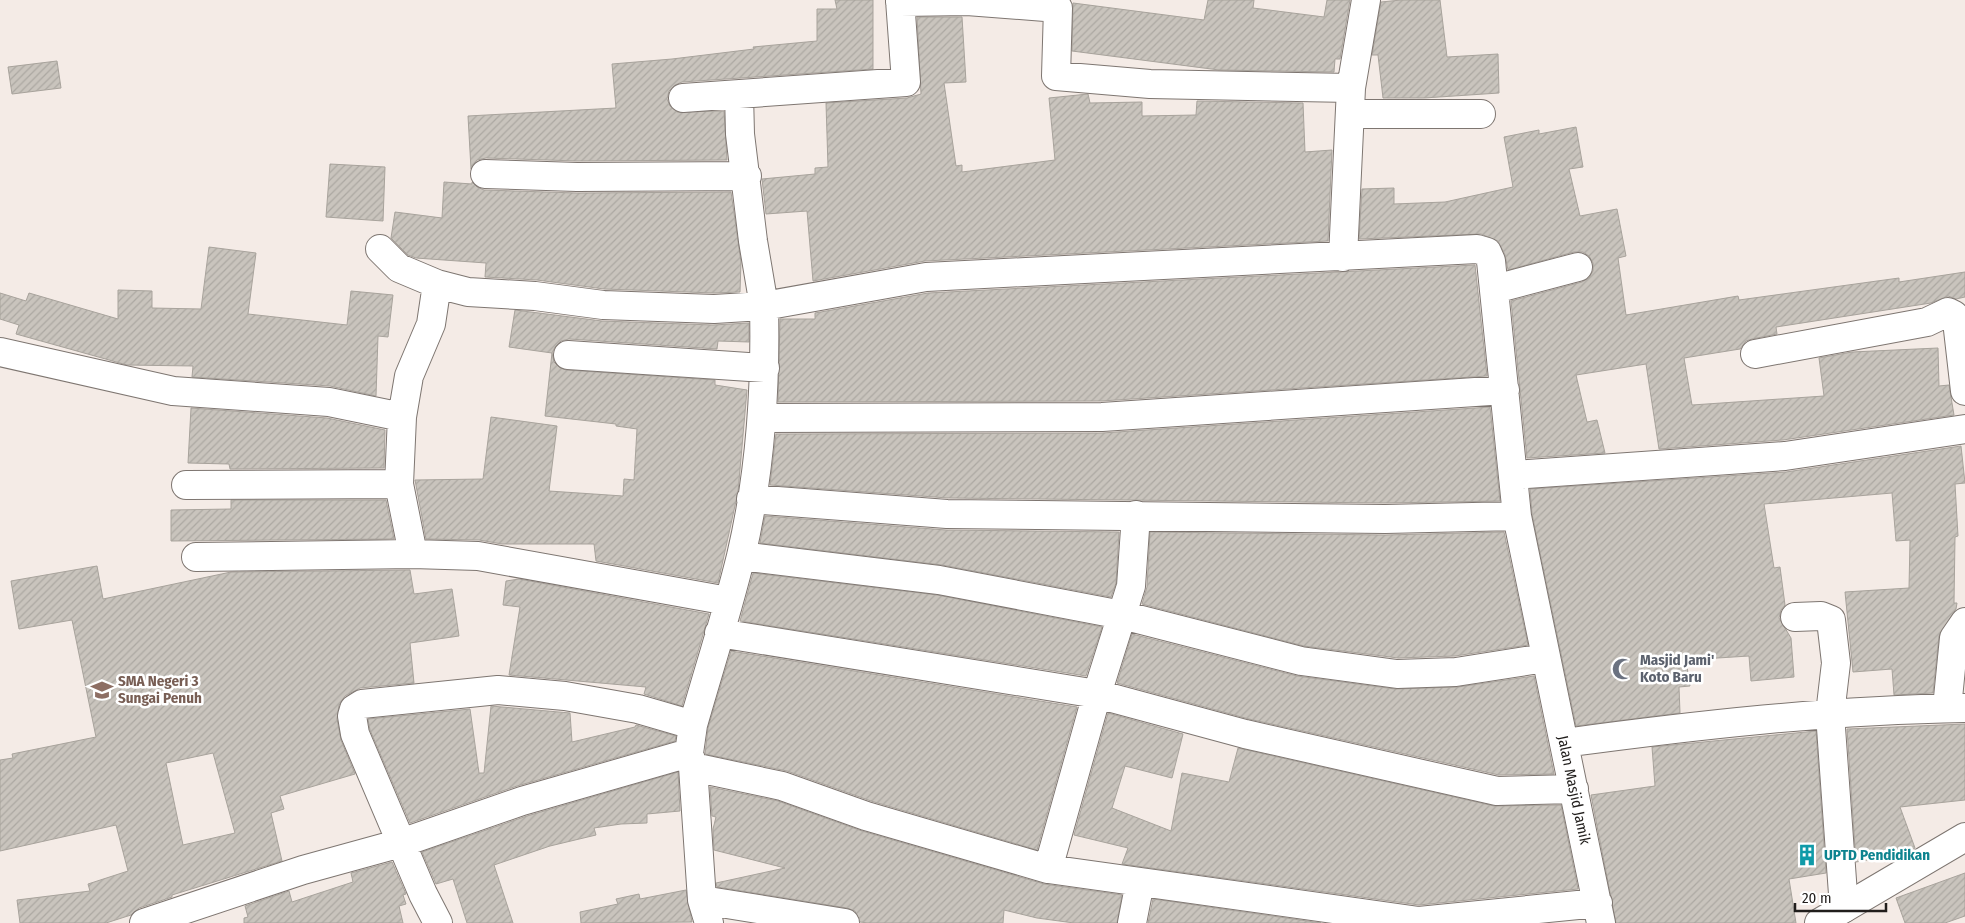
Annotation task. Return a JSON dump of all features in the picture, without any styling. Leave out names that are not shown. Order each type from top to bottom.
[{"type":"street","points":[[380,249],[400,268],[437,284],[468,292],[535,296],[603,304],[714,309],[764,306],[926,277],[1342,257],[1350,101],[1366,0]]},
{"type":"street","points":[[683,98],[906,82],[900,1],[967,1],[1058,8],[1056,76],[1481,114]]},
{"type":"street","points":[[739,94],[740,134],[747,176],[753,241],[764,306],[765,368],[762,418],[741,556],[693,725],[691,760],[706,912],[845,923]]},
{"type":"street","points":[[485,174],[577,177],[747,176]]},
{"type":"street","name":"Jalan Masjid Jamik","points":[[1342,257],[1477,249],[1490,255],[1517,516],[1599,913]]},
{"type":"street","points":[[1495,290],[1578,267]]},
{"type":"street","points":[[413,554],[399,484],[402,417],[409,376],[430,324],[437,284]]},
{"type":"street","points":[[1755,354],[1928,322],[1948,312],[1954,315],[1957,321],[1965,391]]},
{"type":"street","points":[[0,352],[173,390],[329,402],[402,417]]},
{"type":"street","points":[[568,355],[765,368]]},
{"type":"street","points":[[762,418],[1102,417],[1505,390]]},
{"type":"street","points":[[1513,475],[1785,456],[1965,429]]},
{"type":"street","points":[[186,485],[399,484]]},
{"type":"street","points":[[751,499],[947,514],[1385,519],[1517,516]]},
{"type":"street","points":[[1048,869],[1096,694],[1131,586],[1136,515]]},
{"type":"street","points":[[196,557],[413,554],[478,556],[728,601]]},
{"type":"street","points":[[741,556],[939,580],[1122,615],[1301,661],[1397,674],[1456,672],[1545,658]]},
{"type":"street","points":[[1795,617],[1821,616],[1830,620],[1836,663],[1830,714],[1844,908]]},
{"type":"street","points":[[1564,743],[1712,723],[1830,714],[1956,708],[1954,638],[1965,622]]},
{"type":"street","points":[[719,632],[1096,694],[1245,734],[1497,791],[1574,789]]},
{"type":"street","points":[[438,923],[401,843],[355,734],[352,716],[354,709],[362,704],[498,690],[565,696],[638,709],[693,725]]},
{"type":"street","points":[[144,923],[303,870],[401,843],[522,801],[691,760],[782,786],[866,816],[1048,869],[1419,921],[1599,913]]},
{"type":"street","points":[[1819,923],[1965,837]]},
{"type":"street","points":[[1132,923],[1140,882]]},
{"type":"building","points":[[835,0],[873,0],[873,69],[682,82],[675,85],[669,91],[667,99],[670,106],[677,112],[724,111],[727,160],[577,161],[486,158],[477,160],[471,169],[468,116],[616,108],[612,64],[672,59],[754,49],[753,47],[817,41],[817,9],[837,9]]},
{"type":"building","points":[[1208,0],[1254,0],[1253,8],[1324,17],[1327,0],[1350,0],[1340,59],[1335,59],[1334,72],[1219,70],[1072,51],[1073,3],[1204,20]]},
{"type":"building","points":[[1440,0],[1447,57],[1498,54],[1499,93],[1424,98],[1383,98],[1378,55],[1372,55],[1381,2]]},
{"type":"building","points":[[917,17],[962,17],[966,82],[944,83],[956,166],[962,165],[962,172],[1055,160],[1049,98],[1088,94],[1090,103],[1142,102],[1142,116],[1196,115],[1197,101],[1303,103],[1305,152],[1332,150],[1328,241],[925,261],[813,281],[807,211],[766,214],[762,179],[815,174],[815,168],[828,167],[826,103],[907,98],[921,94]]},
{"type":"building","points":[[57,61],[61,88],[12,94],[8,67]]},
{"type":"building","points":[[1576,127],[1583,167],[1569,169],[1580,216],[1617,209],[1626,256],[1618,258],[1626,315],[1738,296],[1739,300],[1899,278],[1899,282],[1965,272],[1965,297],[1956,299],[1948,296],[1931,303],[1776,327],[1777,334],[1746,341],[1740,349],[1684,358],[1692,405],[1824,396],[1819,358],[1852,352],[1938,348],[1939,386],[1949,385],[1954,415],[1783,440],[1659,449],[1646,364],[1576,375],[1587,422],[1597,420],[1605,453],[1527,458],[1511,301],[1582,282],[1589,278],[1593,271],[1593,263],[1589,256],[1583,252],[1574,252],[1508,270],[1505,255],[1498,241],[1481,234],[1359,239],[1362,189],[1394,188],[1394,204],[1445,202],[1513,187],[1504,137],[1539,130],[1539,134]]},
{"type":"building","points":[[330,164],[385,167],[383,221],[326,217]]},
{"type":"building","points":[[444,182],[472,184],[472,182],[484,190],[577,193],[731,192],[741,262],[740,292],[714,293],[604,289],[537,280],[485,277],[486,263],[416,258],[408,255],[391,238],[395,212],[442,218]]},
{"type":"building","points":[[209,247],[256,253],[248,314],[347,325],[351,291],[393,295],[388,337],[378,336],[376,396],[330,386],[192,377],[193,366],[127,365],[16,334],[19,325],[0,319],[0,293],[26,301],[29,293],[118,319],[118,290],[152,291],[152,308],[201,309]]},
{"type":"building","points":[[1475,265],[1487,376],[1101,401],[778,402],[780,319],[815,319],[815,313],[928,293]]},
{"type":"building","points":[[515,310],[602,321],[713,325],[749,323],[749,342],[718,341],[717,349],[569,339],[561,341],[552,353],[509,347]]},
{"type":"building","points":[[552,353],[554,362],[560,368],[566,370],[715,380],[715,385],[747,390],[738,492],[718,583],[596,561],[594,544],[502,544],[479,540],[426,539],[415,480],[483,479],[491,417],[557,426],[549,491],[623,496],[624,479],[634,480],[637,429],[616,426],[616,424],[545,416]]},
{"type":"building","points":[[1490,407],[1500,501],[1385,503],[948,498],[770,485],[776,434],[1102,433]]},
{"type":"building","points":[[191,408],[327,418],[385,430],[384,468],[230,469],[229,464],[188,463]]},
{"type":"building","points":[[1961,446],[1965,483],[1955,484],[1958,536],[1955,537],[1954,603],[1957,603],[1956,609],[1939,636],[1933,693],[1894,695],[1892,669],[1853,672],[1845,592],[1909,588],[1910,540],[1896,541],[1892,493],[1764,504],[1774,568],[1780,567],[1785,605],[1781,610],[1779,618],[1791,638],[1794,677],[1751,681],[1749,656],[1686,660],[1690,686],[1679,687],[1680,713],[1576,726],[1532,514],[1530,489],[1786,472]]},
{"type":"building","points":[[231,500],[386,500],[394,539],[171,541],[171,510],[231,509]]},
{"type":"building","points":[[765,516],[946,530],[1119,532],[1116,583],[1111,597],[942,565],[760,543]]},
{"type":"building","points":[[1150,532],[1385,535],[1504,532],[1528,645],[1455,656],[1398,658],[1304,646],[1142,604],[1147,587]]},
{"type":"building","points":[[97,566],[103,599],[231,572],[410,570],[414,594],[452,589],[459,636],[410,643],[414,683],[360,688],[345,696],[339,705],[337,719],[341,740],[355,774],[280,796],[284,809],[271,813],[282,861],[172,895],[172,897],[139,908],[131,915],[106,923],[20,923],[17,900],[90,891],[88,884],[128,871],[116,825],[0,851],[0,760],[13,758],[12,754],[96,737],[72,620],[19,629],[11,581]],"holes":[[[213,753],[235,833],[183,845],[166,763]]]},
{"type":"building","points":[[753,573],[937,595],[1102,627],[1086,676],[740,621]]},
{"type":"building","points":[[519,579],[709,614],[682,706],[644,694],[646,687],[509,675],[520,607],[503,605],[506,581]]},
{"type":"building","points":[[1132,634],[1297,676],[1395,689],[1458,687],[1534,676],[1554,774],[1499,775],[1249,719],[1117,683]]},
{"type":"building","points":[[731,651],[1077,707],[1037,850],[871,801],[787,771],[705,754],[708,728]]},
{"type":"building","points":[[491,706],[570,713],[572,742],[635,727],[636,725],[676,736],[675,741],[517,786],[410,823],[370,730],[368,719],[470,709],[479,773],[484,773]]},
{"type":"building","points":[[1108,713],[1183,734],[1172,778],[1125,766],[1112,808],[1171,831],[1182,773],[1229,782],[1238,748],[1494,806],[1561,805],[1578,889],[1419,905],[1122,864],[1128,848],[1074,835]]},
{"type":"building","points":[[1965,724],[1965,800],[1900,807],[1915,848],[1907,853],[1856,862],[1847,729]]},
{"type":"building","points":[[1816,731],[1826,873],[1789,879],[1796,923],[1616,923],[1591,795],[1655,786],[1652,747]]},
{"type":"building","points":[[678,772],[680,811],[647,814],[647,823],[594,828],[596,835],[550,846],[494,865],[513,923],[467,923],[453,879],[436,884],[422,852],[527,816]]},
{"type":"building","points":[[710,787],[778,801],[862,831],[1044,884],[1122,895],[1117,923],[1074,923],[1037,918],[1004,910],[1003,923],[868,923],[860,922],[855,911],[847,908],[717,887],[716,883],[785,868],[714,850],[713,829],[716,817],[712,816]]},
{"type":"building","points":[[392,862],[406,894],[403,895],[406,904],[399,906],[403,923],[244,923],[244,918],[248,917],[245,906],[289,891],[292,902],[353,882],[351,873]]},
{"type":"building","points":[[1965,873],[1965,916],[1945,923],[1905,923],[1896,898]]},
{"type":"building","points":[[686,890],[692,922],[581,923],[580,912],[618,904],[616,899],[639,894],[640,899]]},
{"type":"building","points":[[1153,899],[1321,923],[1148,923]]},
{"type":"place","name":"Masjid Jami' Koto Baru","points":[[1623,669]]},
{"type":"place","name":"SMA Negeri 3 Sungai Penuh","points":[[102,690]]},
{"type":"place","name":"UPTD Pendidikan","points":[[1807,855]]}]
